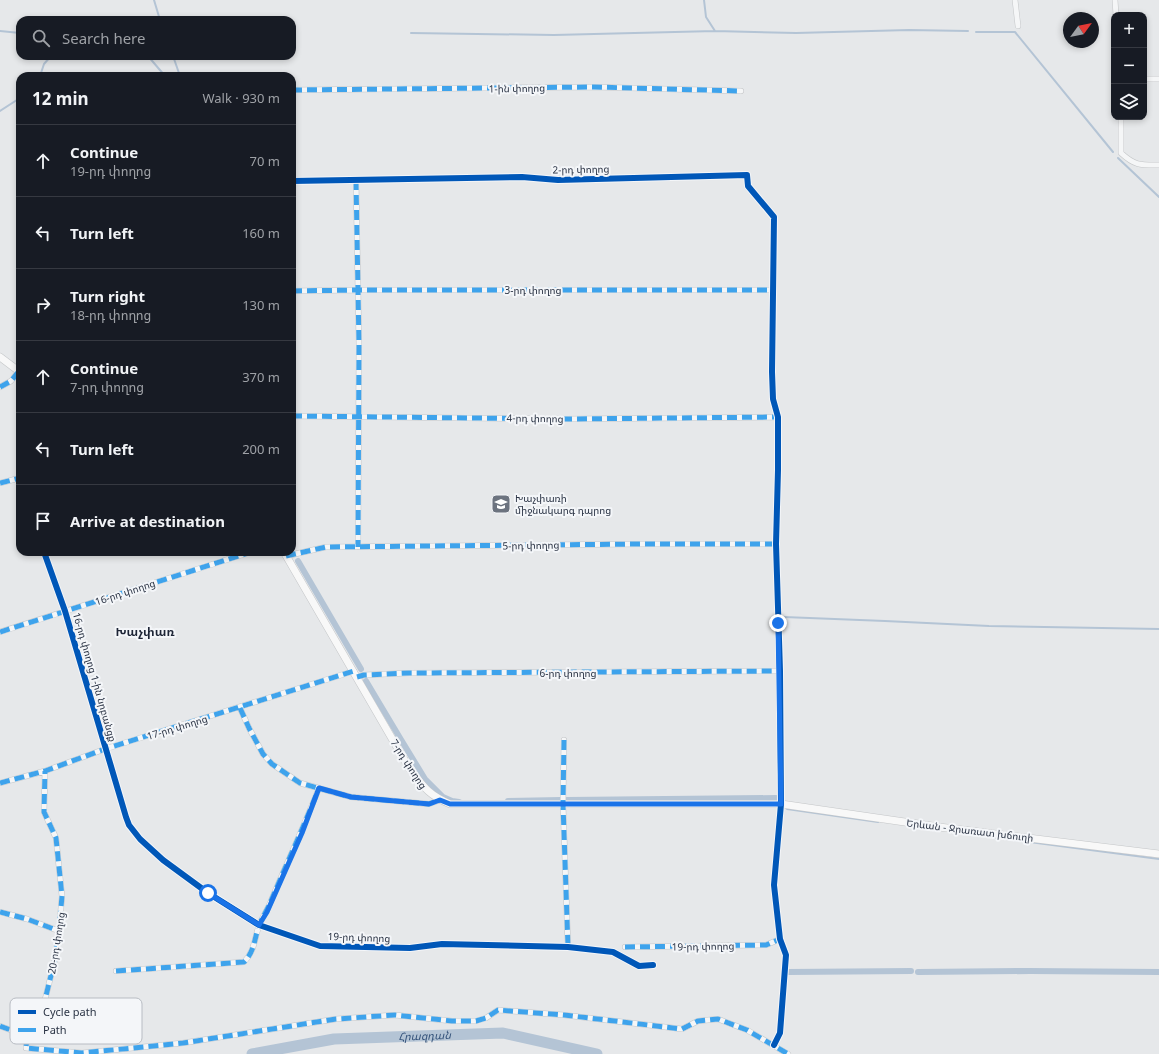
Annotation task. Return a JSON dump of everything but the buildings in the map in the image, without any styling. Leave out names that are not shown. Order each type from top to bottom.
[{"type":"main road","points":[[0,357],[16,368]]},
{"type":"main road","name":"7-րդ փողոց","points":[[286,556],[410,768],[428,792],[440,800],[450,804],[781,804]]},
{"type":"main road","name":"Երևան - Ջրառատ խճուղի","points":[[781,804],[939,827],[1159,854]]},
{"type":"street","points":[[1016,0],[1018,26]]},
{"type":"street","points":[[1115,0],[1116,12]]},
{"type":"street","points":[[1147,79],[1159,79]]},
{"type":"street","name":"1-ին փողոց","points":[[296,90],[594,88],[741,91]]},
{"type":"street","points":[[1120,120],[1121,153],[1130,162],[1143,165],[1159,165]]},
{"type":"street","name":"2-րդ փողոց","points":[[296,181],[522,177],[566,179],[747,175],[748,186],[774,217],[774,290]]},
{"type":"street","points":[[356,180],[359,345],[358,547]]},
{"type":"street","points":[[774,290],[772,372],[773,399],[778,417],[776,544],[780,671],[781,804],[774,885],[780,939],[786,955],[780,1033],[774,1045]]},
{"type":"street","name":"3-րդ փողոց","points":[[296,291],[774,290]]},
{"type":"street","points":[[0,387],[11,381],[16,375]]},
{"type":"street","name":"4-րդ փողոց","points":[[296,416],[358,418],[460,417],[574,419],[778,417]]},
{"type":"street","points":[[0,483],[16,480]]},
{"type":"street","name":"5-րդ փողոց","points":[[296,552],[326,547],[776,544]]},
{"type":"street","name":"16-րդ փողոց 1-ին նրբանցք","points":[[45,556],[65,611],[106,749]]},
{"type":"street","name":"16-րդ փողոց","points":[[0,632],[238,556]]},
{"type":"street","name":"6-րդ փողոց","points":[[356,674],[780,671]]},
{"type":"street","name":"17-րդ փողոց","points":[[0,783],[46,771],[106,749],[356,674]]},
{"type":"street","points":[[240,708],[263,754],[272,764],[300,783],[351,797],[429,804],[440,800]]},
{"type":"street","points":[[564,740],[563,804],[568,948]]},
{"type":"street","name":"19-րդ փողոց","points":[[106,749],[129,825],[140,839],[163,860],[208,893],[259,925],[320,946],[410,948],[442,944],[568,948],[613,952],[639,966],[653,965]]},
{"type":"street","name":"20-րդ փողոց","points":[[45,998],[60,931],[62,896],[56,838],[44,812],[46,771]]},
{"type":"street","points":[[116,971],[244,962],[254,948],[259,925],[267,912],[302,833],[319,788]]},
{"type":"street","points":[[0,912],[27,919],[60,931]]},
{"type":"street","name":"19-րդ փողոց","points":[[625,947],[766,945],[780,939]]},
{"type":"street","points":[[26,1044],[26,1048],[82,1053],[184,1043],[353,1017],[395,1015],[452,1021],[476,1021],[486,1018],[498,1010],[564,1015],[682,1029],[698,1021],[718,1019],[747,1030],[788,1054]]},
{"type":"street","points":[[0,1026],[10,1030]]},
{"type":"waterway","points":[[154,0],[159,16]]},
{"type":"waterway","points":[[704,0],[706,17],[715,31]]},
{"type":"waterway","points":[[411,33],[554,35],[715,31],[796,33],[909,30],[968,31]]},
{"type":"waterway","points":[[0,31],[16,33]]},
{"type":"waterway","points":[[976,32],[1015,32],[1113,152]]},
{"type":"waterway","points":[[41,72],[44,64],[48,60]]},
{"type":"waterway","points":[[151,60],[162,72]]},
{"type":"waterway","points":[[174,60],[179,72]]},
{"type":"waterway","points":[[0,111],[16,101]]},
{"type":"waterway","points":[[1118,158],[1159,197]]},
{"type":"waterway","points":[[298,561],[361,669]]},
{"type":"waterway","points":[[784,617],[989,626],[1159,629]]},
{"type":"waterway","points":[[366,681],[425,779],[443,797],[459,802]]},
{"type":"waterway","points":[[567,800],[776,798]]},
{"type":"waterway","points":[[508,801],[561,800]]},
{"type":"waterway","points":[[787,809],[878,822]]},
{"type":"waterway","points":[[992,837],[1159,859]]},
{"type":"waterway","points":[[788,972],[911,971]]},
{"type":"waterway","points":[[918,972],[1159,972]]},
{"type":"waterway","name":"Հրազդան","points":[[252,1054],[334,1039],[503,1033],[597,1054]]},
{"type":"marked path","points":[[296,90],[594,87],[741,91]]},
{"type":"marked path","points":[[356,180],[359,345],[358,547]]},
{"type":"marked path","points":[[296,291],[774,290]]},
{"type":"marked path","points":[[0,387],[11,381],[16,375]]},
{"type":"marked path","points":[[296,416],[566,419],[778,417],[777,415]]},
{"type":"marked path","points":[[0,483],[16,479]]},
{"type":"marked path","points":[[296,554],[326,547],[776,544]]},
{"type":"marked path","points":[[0,632],[238,556]]},
{"type":"marked path","points":[[0,783],[45,771],[105,749],[354,671]]},
{"type":"marked path","points":[[357,677],[364,675],[409,673],[780,671]]},
{"type":"marked path","points":[[240,708],[263,754],[272,764],[300,783],[351,797],[429,804],[440,800]]},
{"type":"marked path","points":[[564,740],[563,804],[568,947]]},
{"type":"marked path","points":[[45,771],[44,812],[56,838],[62,896],[55,959],[45,998]]},
{"type":"marked path","points":[[116,971],[244,962],[250,954],[260,923],[270,904],[319,788]]},
{"type":"marked path","points":[[0,912],[27,919],[59,931]]},
{"type":"marked path","points":[[625,947],[766,945],[780,939]]},
{"type":"marked path","points":[[26,1044],[26,1048],[82,1053],[183,1043],[336,1019],[395,1015],[452,1021],[476,1021],[486,1018],[498,1010],[564,1015],[682,1029],[698,1021],[718,1019],[747,1030],[788,1054]]},
{"type":"marked path","points":[[0,1026],[10,1030]]},
{"type":"cycle path","points":[[296,181],[522,177],[558,180],[747,175],[748,186],[774,217],[772,372],[773,399],[778,417],[776,544],[780,671],[781,804],[774,885],[780,939],[786,955],[780,1033],[774,1045]]},
{"type":"cycle path","points":[[45,556],[65,611],[129,825],[140,839],[163,860],[208,893],[259,925],[320,946],[410,948],[442,944],[568,947],[613,952],[639,966],[653,965]]},
{"type":"place","name":"Խաչփառի միջնակարգ դպրոց","points":[[501,504]]},
{"type":"district","name":"Խաչփառ","points":[[145,632]]},
{"type":"route","points":[[208,893],[259,925],[267,912],[302,833],[319,788],[351,797],[429,804],[440,800],[450,804],[781,804],[780,671],[778,623]]}]
